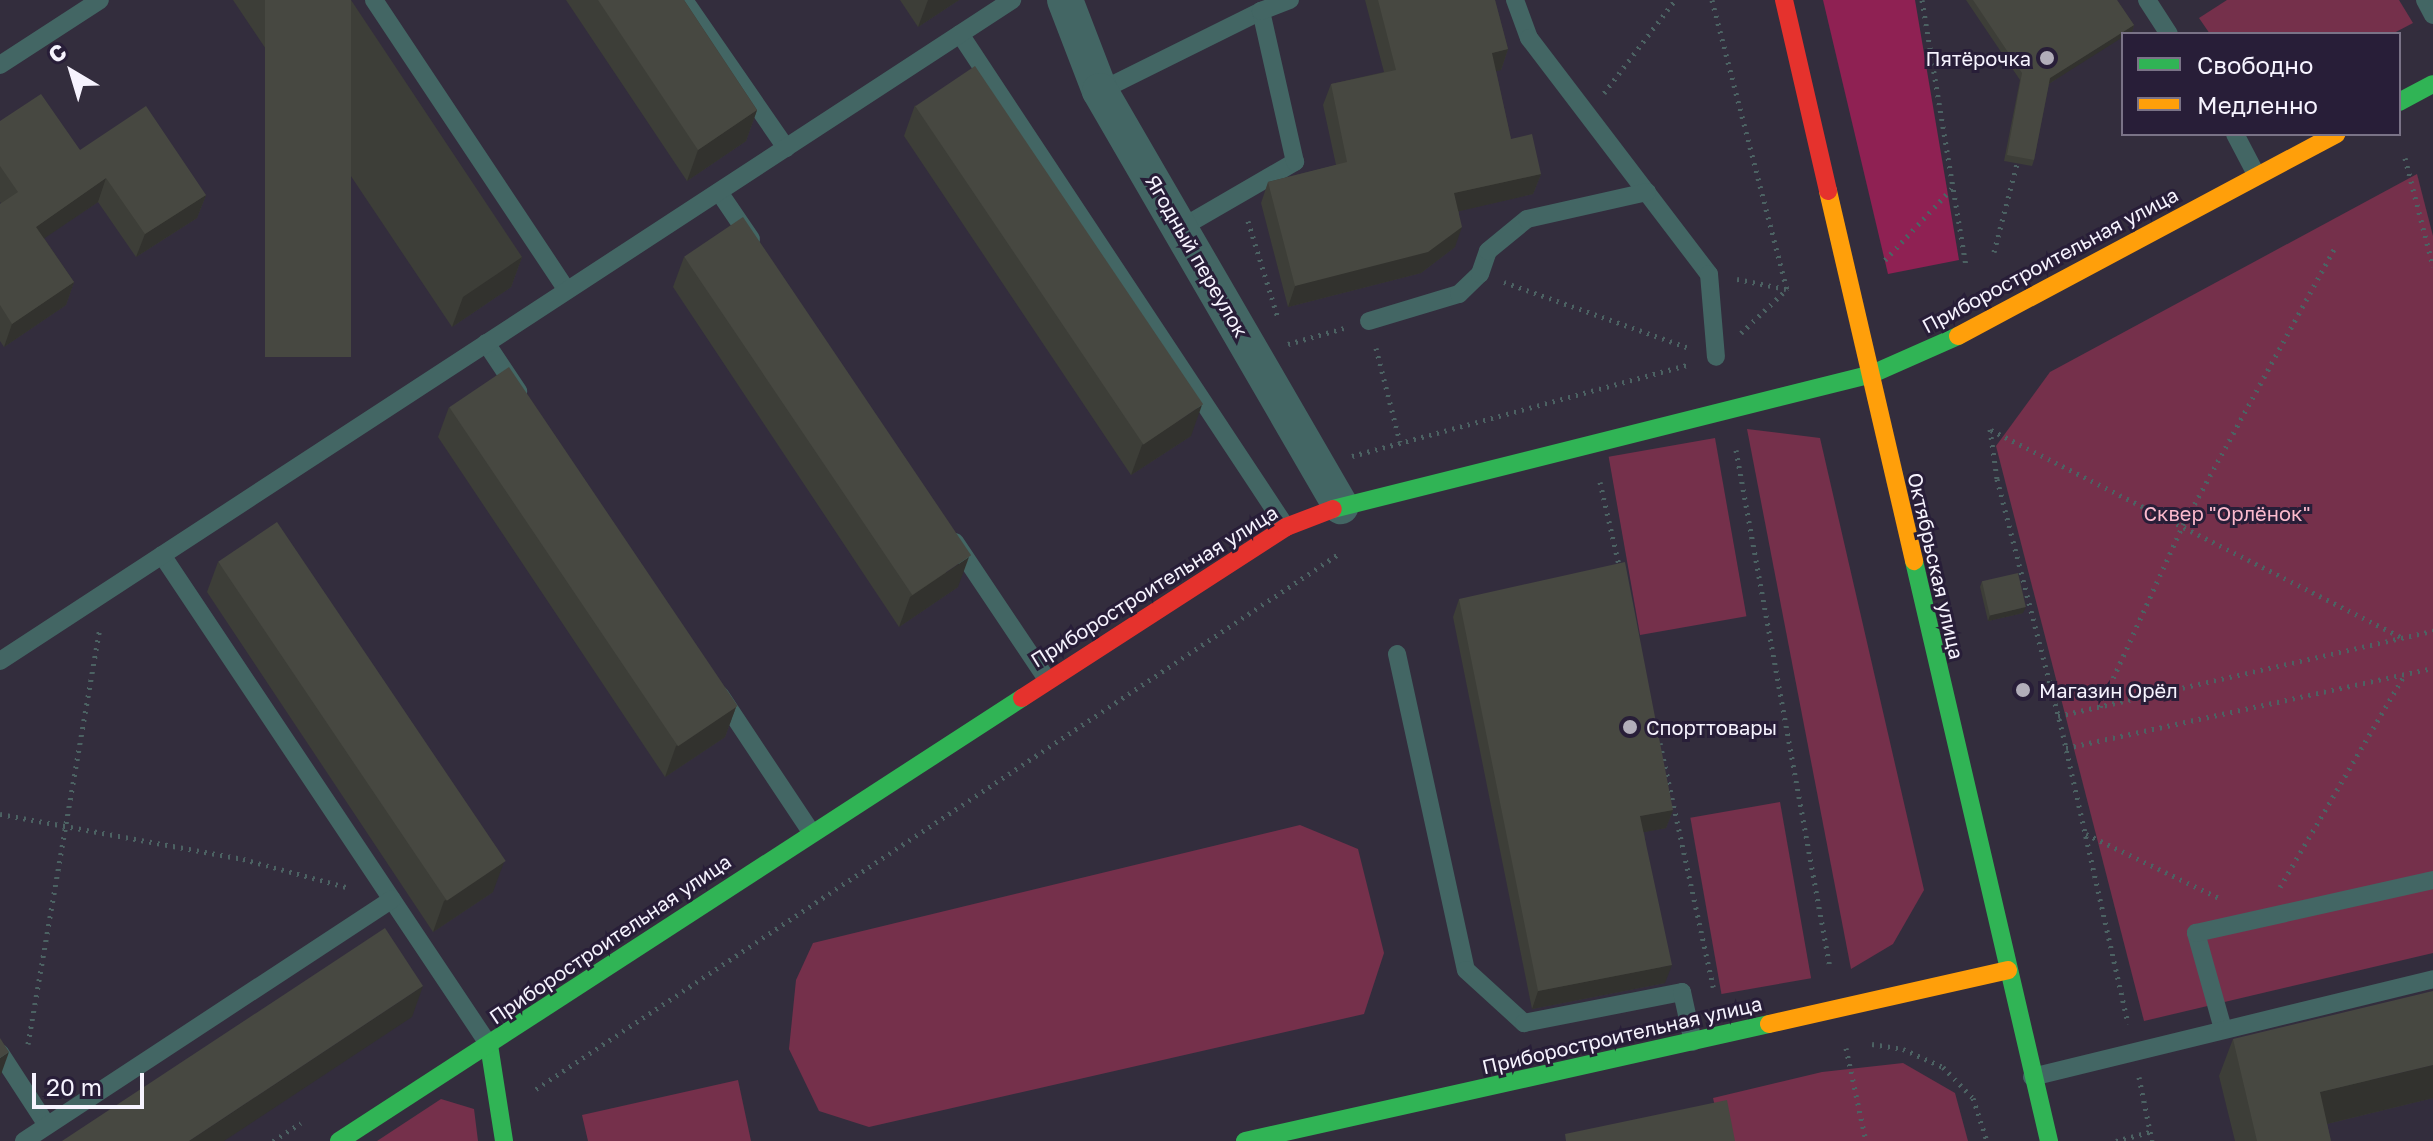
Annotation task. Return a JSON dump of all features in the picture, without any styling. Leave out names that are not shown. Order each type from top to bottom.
[{"type":"main road","name":"Октябрьская улица","points":[[1784,0],[2049,1141]]},
{"type":"main road","points":[[2401,101],[2431,89]]},
{"type":"main road","name":"Приборостроительная улица","points":[[339,1141],[1046,678],[1286,527],[1341,506],[1872,374],[1976,328],[2333,136]]},
{"type":"main road","name":"Приборостроительная улица","points":[[1245,1141],[2008,970]]},
{"type":"main road","points":[[489,1045],[504,1141]]},
{"type":"street","name":"Ягодный переулок","points":[[1065,0],[1100,91],[1341,506]]},
{"type":"lane","points":[[0,65],[100,0]]},
{"type":"lane","points":[[374,0],[567,290]]},
{"type":"lane","points":[[684,0],[786,148]]},
{"type":"lane","points":[[0,661],[1011,0]]},
{"type":"lane","points":[[1100,91],[1261,11],[1290,0]]},
{"type":"lane","points":[[1515,0],[1529,38],[1709,274],[1716,357]]},
{"type":"lane","points":[[2147,0],[2168,32]]},
{"type":"lane","points":[[2425,0],[2433,15]]},
{"type":"lane","points":[[1181,228],[1241,197],[1295,162],[1261,11]]},
{"type":"lane","points":[[960,34],[1286,527]]},
{"type":"lane","points":[[2236,136],[2257,176]]},
{"type":"lane","points":[[719,192],[763,258]]},
{"type":"lane","points":[[1369,321],[1459,294],[1480,274],[1488,251],[1527,219],[1647,192]]},
{"type":"lane","points":[[486,343],[530,409]]},
{"type":"lane","points":[[941,521],[1046,678]]},
{"type":"lane","points":[[162,555],[489,1045]]},
{"type":"lane","points":[[1397,654],[1466,970],[1524,1023],[1682,992],[1693,1042]]},
{"type":"lane","points":[[706,673],[811,832]]},
{"type":"lane","points":[[2223,1029],[2196,933],[2433,880]]},
{"type":"lane","points":[[24,1141],[392,899]]},
{"type":"lane","points":[[2032,1077],[2433,979]]},
{"type":"lane","points":[[0,1053],[47,1125]]},
{"type":"path","points":[[1588,112],[1675,0]]},
{"type":"path","points":[[1709,274],[1787,289],[1712,0]]},
{"type":"path","points":[[1922,0],[1966,265]]},
{"type":"path","points":[[1994,252],[2019,153]]},
{"type":"path","points":[[2405,158],[2433,266]]},
{"type":"path","points":[[1876,270],[1955,185]]},
{"type":"path","points":[[1241,197],[1285,344],[1369,321],[1400,442]]},
{"type":"path","points":[[2100,707],[2183,525],[2334,249]]},
{"type":"path","points":[[1480,274],[1716,357]]},
{"type":"path","points":[[1729,410],[1837,1009],[1866,1141]]},
{"type":"path","points":[[2152,1141],[2066,748],[1997,479],[1990,429],[2403,638]]},
{"type":"path","points":[[1592,444],[1621,577]]},
{"type":"path","points":[[500,1113],[1344,550]]},
{"type":"path","points":[[21,1084],[107,591]]},
{"type":"path","points":[[2058,716],[2433,631]]},
{"type":"path","points":[[2066,748],[2433,668]]},
{"type":"path","points":[[2085,833],[2261,919],[2405,674]]},
{"type":"path","points":[[1658,737],[1715,996]]},
{"type":"path","points":[[0,814],[243,859],[392,899]]},
{"type":"path","points":[[1846,1049],[1871,1043],[1903,1049],[1943,1067],[1973,1098],[1987,1141]]},
{"type":"path","points":[[2116,1141],[2150,1132]]},
{"type":"green space","points":[[2227,0],[2399,0],[2413,23],[2396,32],[2209,32],[2199,18]]},
{"type":"green space","name":"Сквер \"Орлёнок\"","points":[[2417,174],[2433,236],[2433,953],[2144,1021],[1996,446],[2050,372]]},
{"type":"green space","points":[[1747,429],[1820,438],[1924,890],[1893,944],[1851,969]]},
{"type":"green space","points":[[1715,438],[1746,616],[1640,635],[1609,457]]},
{"type":"green space","points":[[1780,802],[1811,978],[1721,994],[1690,818]]},
{"type":"green space","points":[[1300,825],[1358,849],[1384,953],[1364,1014],[869,1127],[819,1111],[789,1049],[796,980],[813,943]]},
{"type":"green space","points":[[1903,1063],[1955,1093],[1968,1141],[1723,1141],[1713,1098],[1822,1072]]},
{"type":"green space","points":[[738,1080],[751,1141],[588,1141],[582,1115]]},
{"type":"green space","points":[[441,1099],[474,1109],[478,1141],[377,1141]]},
{"type":"shaded area","points":[[1823,0],[1915,0],[1959,260],[1888,274]]},
{"type":"building","points":[[265,0],[351,0],[351,357],[265,357]]},
{"type":"building","points":[[598,0],[684,0],[757,110],[698,150]]},
{"type":"building","points":[[1378,0],[1495,0],[1508,49],[1492,53],[1511,139],[1532,134],[1541,174],[1454,193],[1462,227],[1428,252],[1295,286],[1268,182],[1347,162],[1331,84],[1396,70]]},
{"type":"building","name":"Пятёрочка","points":[[1973,0],[2117,0],[2134,25],[2050,78],[2034,160],[2007,155],[2022,73]]},
{"type":"building","points":[[975,66],[1203,404],[1143,445],[915,106]]},
{"type":"building","points":[[41,94],[80,150],[146,106],[206,195],[145,234],[106,178],[36,227],[74,282],[12,324],[0,305],[0,204],[18,192],[0,166],[0,121]]},
{"type":"building","points":[[743,217],[971,555],[912,595],[684,257]]},
{"type":"building","points":[[509,367],[738,706],[678,746],[449,407]]},
{"type":"building","points":[[277,522],[506,861],[447,901],[218,562]]},
{"type":"building","points":[[1625,562],[1673,810],[1640,816],[1672,965],[1538,991],[1459,599]]},
{"type":"building","points":[[2018,573],[2026,607],[1990,615],[1982,581]]},
{"type":"building","points":[[385,928],[423,986],[189,1141],[62,1141]]},
{"type":"building","points":[[2433,991],[2433,1065],[2320,1092],[2331,1141],[2257,1141],[2233,1039]]},
{"type":"building","points":[[0,1038],[9,1052],[0,1058]]},
{"type":"building","points":[[1727,1100],[1735,1141],[1566,1141],[1565,1134]]},
{"type":"traffic: fast","points":[[2401,101],[2433,84]]},
{"type":"traffic: fast","points":[[1333,509],[1872,374],[1958,336]]},
{"type":"traffic: fast","points":[[1914,561],[2049,1141]]},
{"type":"traffic: fast","points":[[339,1141],[1022,698]]},
{"type":"traffic: fast","points":[[1245,1141],[1769,1024]]},
{"type":"traffic: fast","points":[[489,1045],[504,1141]]},
{"type":"traffic: slow","points":[[1958,336],[2333,136]]},
{"type":"traffic: slow","points":[[1828,191],[1914,561]]},
{"type":"traffic: slow","points":[[1769,1024],[2008,970]]},
{"type":"traffic: jam","points":[[1784,0],[1828,191]]},
{"type":"traffic: jam","points":[[1022,698],[1286,527],[1333,509]]},
{"type":"place","name":"Пятёрочка","points":[[2047,58]]},
{"type":"place","name":"Магазин Орёл","points":[[2023,690]]},
{"type":"place","name":"Спорттовары","points":[[1630,727]]}]
